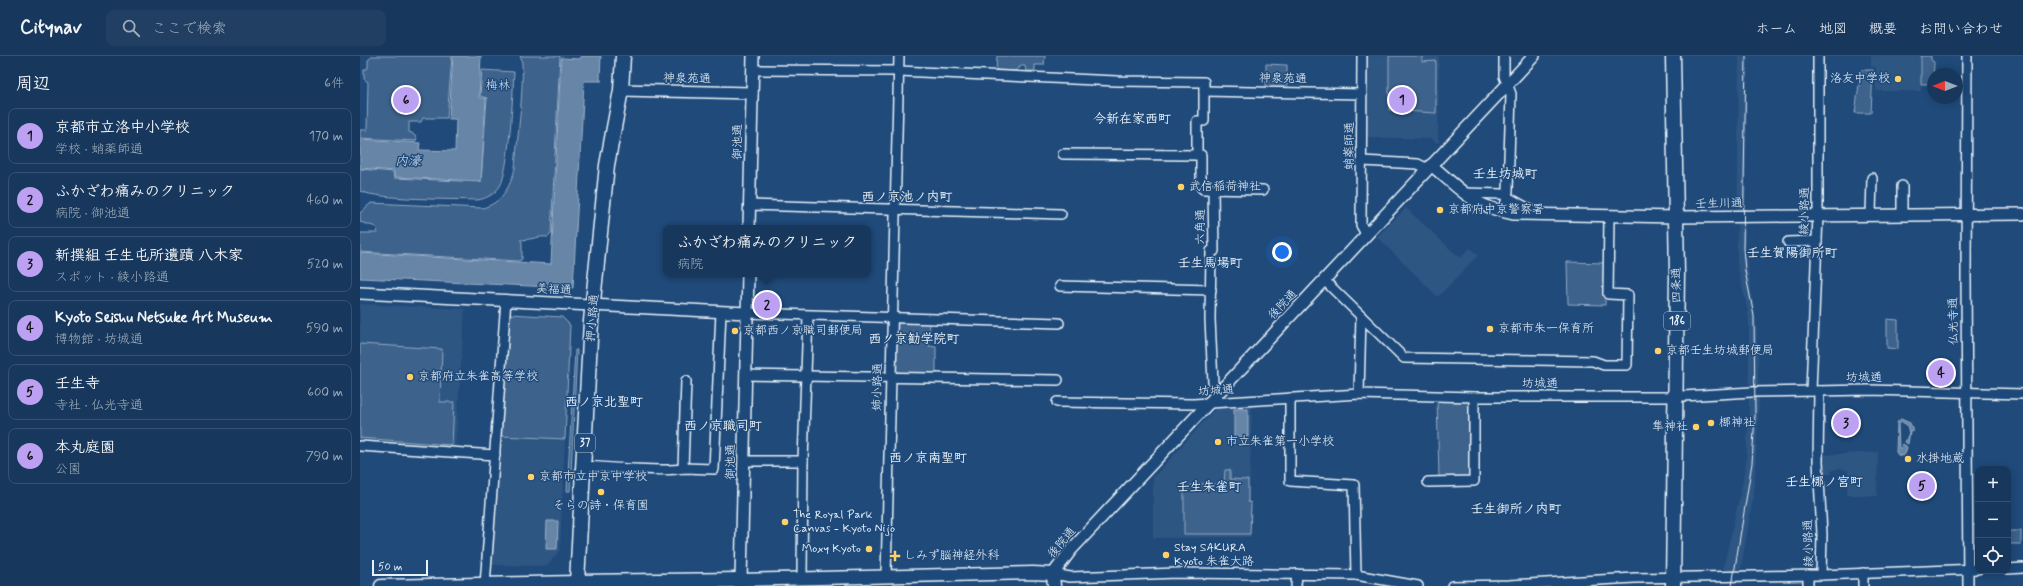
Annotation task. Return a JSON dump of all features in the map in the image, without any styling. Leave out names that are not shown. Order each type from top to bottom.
[{"type":"main road","name":"押小路通","points":[[577,585],[593,304],[607,165],[621,90],[623,56]]},
{"type":"main road","name":"四条通","points":[[1673,56],[1677,217],[1673,582]]},
{"type":"main road","points":[[381,586],[485,584],[577,585],[802,577],[886,576],[903,581],[1053,574],[1054,586]]},
{"type":"street","name":"御池通","points":[[749,225],[753,56]]},
{"type":"street","name":"姉小路通","points":[[886,576],[899,56]]},
{"type":"street","name":"蛸薬師通","points":[[1362,56],[1361,225],[1366,234]]},
{"type":"street","points":[[1504,56],[1504,76],[1506,85],[1511,94],[1507,196],[1504,212]]},
{"type":"street","name":"後院通","points":[[1053,574],[1071,550],[1534,56]]},
{"type":"street","name":"綾小路通","points":[[1818,56],[1818,215],[1815,391],[1822,534],[1821,575]]},
{"type":"street","name":"仏光寺通","points":[[1967,56],[1966,213],[1968,586]]},
{"type":"street","name":"神泉苑通","points":[[752,70],[899,71],[1362,94]]},
{"type":"street","points":[[1197,155],[1197,121],[1204,121],[1204,86]]},
{"type":"street","name":"神泉苑通","points":[[621,90],[752,93]]},
{"type":"street","points":[[1063,154],[1201,155],[1201,186],[1203,189],[1263,190]]},
{"type":"street","points":[[1362,161],[1418,164],[1430,167]]},
{"type":"street","name":"壬生川通","points":[[1430,167],[1463,193],[1480,204],[1504,212],[1540,215],[1677,217],[1966,213],[2023,214]]},
{"type":"street","points":[[1871,214],[1872,178]]},
{"type":"street","points":[[1902,186],[1902,214]]},
{"type":"street","name":"六角通","points":[[1214,189],[1214,251],[1212,251],[1211,290],[1213,383],[1217,394]]},
{"type":"street","points":[[1463,193],[1502,194],[1540,215]]},
{"type":"street","points":[[749,205],[1061,214]]},
{"type":"street","points":[[1324,280],[1404,358],[1593,361],[1604,366],[1628,365],[1628,295],[1608,294],[1609,217]]},
{"type":"street","points":[[1788,242],[1817,241]]},
{"type":"street","name":"御池通","points":[[741,580],[748,277]]},
{"type":"street","points":[[1060,286],[1211,290]]},
{"type":"street","name":"美福通","points":[[360,293],[747,313]]},
{"type":"street","points":[[485,584],[506,300]]},
{"type":"street","points":[[583,466],[664,470],[680,470],[683,468],[714,468],[722,312]]},
{"type":"street","points":[[747,313],[1059,323]]},
{"type":"street","points":[[802,577],[803,461],[808,316]]},
{"type":"street","points":[[1359,394],[1361,316]]},
{"type":"street","points":[[746,375],[1058,380]]},
{"type":"street","points":[[683,468],[686,381]]},
{"type":"street","name":"坊城通","points":[[1057,402],[1208,403],[1359,394],[1474,397],[1676,396],[1869,390],[2023,394]]},
{"type":"street","points":[[1428,482],[1474,481],[1474,397]]},
{"type":"street","points":[[1290,398],[1290,481],[1354,485],[1356,574]]},
{"type":"street","points":[[360,446],[495,456]]},
{"type":"street","points":[[744,461],[803,461]]},
{"type":"street","points":[[2011,569],[2023,568]]},
{"type":"street","points":[[1452,586],[1673,582],[1975,569]]},
{"type":"street","points":[[1053,574],[1070,577],[1177,573],[1356,574],[1418,586]]},
{"type":"street","points":[[1863,573],[1863,586]]},
{"type":"street","points":[[1296,586],[1297,574]]},
{"type":"street","name":"綾小路通","points":[[1808,575],[1808,586]]},
{"type":"shaded area","points":[[1366,56],[1439,56],[1438,139],[1440,141],[1437,143],[1431,139],[1366,137]]},
{"type":"shaded area","points":[[1739,56],[1748,56],[1745,247],[1757,330],[1759,402],[1754,492],[1741,568],[1736,571],[1723,569],[1746,462],[1749,409],[1748,311],[1737,265]]},
{"type":"shaded area","name":"洛友中学校","points":[[1871,56],[1920,56],[1921,91],[1876,91],[1876,67],[1871,67]]},
{"type":"shaded area","points":[[1406,208],[1460,258],[1470,248],[1478,255],[1438,297],[1377,237]]},
{"type":"shaded area","name":"京都府立朱雀高等学校","points":[[360,304],[465,309],[455,450],[360,444]]},
{"type":"shaded area","name":"京都市立中京中学校","points":[[510,314],[562,317],[570,325],[560,550],[547,566],[491,565]]},
{"type":"shaded area","name":"市立朱雀第一小学校","points":[[1252,404],[1249,501],[1252,501],[1251,537],[1153,538],[1153,478],[1218,406]]},
{"type":"shaded area","points":[[1878,452],[1877,496],[1847,495],[1848,470],[1837,469],[1831,471],[1831,474],[1821,474],[1820,455]]},
{"type":"green space","points":[[373,56],[452,56],[447,118],[423,118],[421,122],[409,122],[409,132],[417,138],[416,141],[360,138],[360,130],[367,130],[368,82],[364,79],[364,70],[368,68],[368,60]]},
{"type":"green space","points":[[520,56],[560,56],[551,234],[548,237],[520,240],[522,242],[522,259],[519,261],[360,252],[360,233],[378,233],[376,227],[360,222],[360,213],[371,203],[482,208],[495,203],[500,198],[508,188],[515,168],[522,91],[522,63]]},
{"type":"green space","points":[[997,56],[1045,56],[1044,65],[1035,65],[1035,71],[1026,71],[1025,66],[1020,66],[1020,68],[1017,68],[1017,71],[996,70]]},
{"type":"green space","points":[[1389,56],[1422,56],[1422,62],[1436,61],[1436,113],[1389,110]]},
{"type":"green space","points":[[1921,56],[1931,56],[1931,60],[1934,62],[1934,68],[1927,68],[1927,84],[1921,84]]},
{"type":"green space","points":[[1266,64],[1287,65],[1287,88],[1266,88]]},
{"type":"green space","name":"梅林","points":[[482,70],[514,72],[506,165],[500,186],[493,194],[484,199],[477,200],[399,198],[369,194],[360,191],[360,169],[393,172],[394,178],[481,182],[487,98],[480,96]]},
{"type":"green space","points":[[1861,70],[1873,70],[1871,113],[1855,113]]},
{"type":"green space","points":[[1567,262],[1605,263],[1605,305],[1568,304]]},
{"type":"green space","points":[[510,314],[562,317],[570,325],[565,439],[501,436]]},
{"type":"green space","points":[[1887,319],[1898,320],[1898,349],[1887,348]]},
{"type":"green space","points":[[898,322],[930,322],[929,346],[936,347],[936,376],[894,373],[895,325]]},
{"type":"green space","points":[[360,344],[442,349],[440,402],[454,402],[452,445],[360,438]]},
{"type":"green space","points":[[575,350],[577,350],[570,491],[567,491]]},
{"type":"green space","points":[[1437,399],[1467,399],[1470,404],[1471,476],[1467,479],[1439,478]]},
{"type":"green space","points":[[1225,470],[1230,470],[1230,479],[1248,480],[1248,502],[1251,503],[1250,534],[1184,534],[1184,492],[1193,484],[1224,484]]},
{"type":"green space","points":[[1972,525],[1975,525],[1975,543],[1972,543]]},
{"type":"green space","points":[[2011,531],[2021,531],[2021,544],[2011,544]]},
{"type":"water","name":"内濠","points":[[453,56],[481,56],[479,98],[486,98],[481,181],[394,177],[394,171],[360,168],[360,139],[420,143],[419,150],[455,151],[456,119],[449,119]]},
{"type":"water","points":[[581,56],[601,56],[600,79],[602,81],[584,81],[573,288],[360,278],[360,253],[551,264],[561,58],[580,59]]},
{"type":"water","points":[[1234,409],[1248,409],[1248,437],[1234,437]]},
{"type":"water","points":[[1901,419],[1910,423],[1913,430],[1910,431],[1908,444],[1905,442],[1909,433],[1907,425],[1902,422],[1898,425],[1899,448],[1900,449],[1903,444],[1907,447],[1905,454],[1902,456],[1898,455],[1896,452],[1897,425],[1898,421]]},
{"type":"water","points":[[547,521],[558,521],[557,549],[546,549]]},
{"type":"tram line","points":[[1732,586],[1752,463],[1755,415],[1754,316],[1745,271],[1743,248],[1746,56]]},
{"type":"place","name":"洛友中学校","points":[[1898,79]]},
{"type":"place","name":"本丸庭園","points":[[406,100]]},
{"type":"place","name":"京都市立洛中小学校","points":[[1402,100]]},
{"type":"place","name":"武信稲荷神社","points":[[1181,187]]},
{"type":"place","name":"京都府中京警察署","points":[[1440,210]]},
{"type":"place","name":"ふかざわ痛みのクリニック","points":[[767,305]]},
{"type":"place","name":"京都市朱一保育所","points":[[1490,329]]},
{"type":"place","name":"京都西ノ京職司郵便局","points":[[735,331]]},
{"type":"place","name":"京都壬生坊城郵便局","points":[[1658,351]]},
{"type":"place","name":"Kyoto Seishu Netsuke Art Museum","points":[[1941,373]]},
{"type":"place","name":"京都府立朱雀高等学校","points":[[410,377]]},
{"type":"place","name":"梛神社","points":[[1711,423]]},
{"type":"place","name":"新撰組 壬生屯所遺蹟 八木家","points":[[1846,423]]},
{"type":"place","name":"隼神社","points":[[1696,427]]},
{"type":"place","name":"市立朱雀第一小学校","points":[[1218,442]]},
{"type":"place","name":"水掛地蔵","points":[[1908,459]]},
{"type":"place","name":"京都市立中京中学校","points":[[531,477]]},
{"type":"place","name":"壬生寺","points":[[1922,486]]},
{"type":"place","name":"そらの詩・保育園","points":[[601,492]]},
{"type":"place","name":"The Royal Park Canvas - Kyoto Nijo","points":[[785,522]]},
{"type":"place","name":"Moxy Kyoto","points":[[869,549]]},
{"type":"place","name":"Stay SAKURA Kyoto 朱雀大路","points":[[1166,555]]},
{"type":"place","name":"しみず脳神経外科","points":[[895,556]]},
{"type":"district","name":"今新在家西町","points":[[1132,119]]},
{"type":"district","name":"壬生坊城町","points":[[1505,174]]},
{"type":"district","name":"西ノ京池ノ内町","points":[[907,197]]},
{"type":"district","name":"壬生賀陽御所町","points":[[1792,253]]},
{"type":"district","name":"壬生馬場町","points":[[1210,263]]},
{"type":"district","name":"西ノ京勧学院町","points":[[914,339]]},
{"type":"district","name":"西ノ京北聖町","points":[[604,402]]},
{"type":"district","name":"西ノ京職司町","points":[[723,426]]},
{"type":"district","name":"西ノ京南聖町","points":[[928,458]]},
{"type":"district","name":"壬生梛ノ宮町","points":[[1824,482]]},
{"type":"district","name":"壬生朱雀町","points":[[1209,487]]},
{"type":"district","name":"壬生御所ノ内町","points":[[1516,509]]}]
